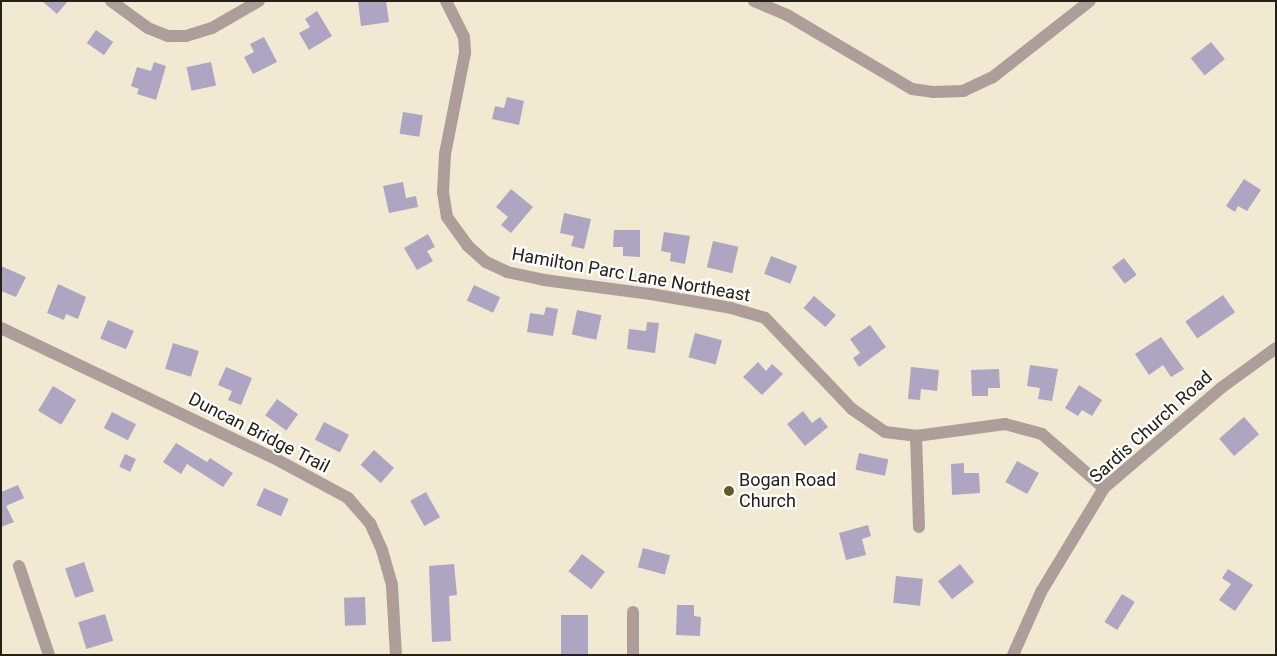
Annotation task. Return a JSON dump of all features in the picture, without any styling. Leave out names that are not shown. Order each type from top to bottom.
[{"type":"street","points":[[111,1],[124,14],[168,36],[186,36],[212,28],[259,1]]},
{"type":"street","name":"Hamilton Parc Lane Northeast","points":[[446,1],[464,37],[466,52],[446,154],[443,192],[447,217],[468,246],[486,262],[507,272],[704,303],[765,318],[852,409],[885,432],[916,436],[1005,424],[1042,434],[1104,488]]},
{"type":"street","points":[[754,1],[787,15],[912,89],[934,92],[963,91],[993,77],[1090,1]]},
{"type":"street","name":"Duncan Bridge Trail","points":[[1,328],[272,456],[348,498],[370,523],[382,550],[392,586],[396,655]]},
{"type":"street","name":"Sardis Church Road","points":[[1013,655],[1040,592],[1104,488],[1221,388],[1276,348]]},
{"type":"street","points":[[916,436],[919,528]]},
{"type":"street","points":[[19,566],[49,655]]},
{"type":"street","points":[[633,612],[633,655]]},
{"type":"building","points":[[42,1],[68,1],[57,14]]},
{"type":"building","points":[[358,1],[386,1],[389,22],[361,26]]},
{"type":"building","points":[[317,11],[332,36],[309,50],[299,33],[310,27],[305,19]]},
{"type":"building","points":[[96,30],[113,42],[104,55],[87,43]]},
{"type":"building","points":[[264,37],[277,62],[253,74],[244,57],[254,52],[250,44]]},
{"type":"building","points":[[1211,42],[1225,59],[1205,75],[1191,58]]},
{"type":"building","points":[[154,62],[166,66],[156,100],[137,94],[139,89],[131,86],[137,67],[151,71]]},
{"type":"building","points":[[211,62],[216,85],[192,91],[187,67]]},
{"type":"building","points":[[507,97],[524,101],[519,125],[492,119],[495,106],[504,108]]},
{"type":"building","points":[[403,112],[423,115],[419,137],[400,134]]},
{"type":"building","points":[[1244,179],[1261,190],[1247,211],[1238,206],[1235,212],[1226,206]]},
{"type":"building","points":[[403,182],[406,198],[416,196],[418,207],[389,213],[383,186]]},
{"type":"building","points":[[511,189],[533,207],[511,233],[501,225],[508,217],[496,207]]},
{"type":"building","points":[[564,213],[591,219],[584,249],[571,246],[574,236],[560,233]]},
{"type":"building","points":[[614,230],[640,230],[640,257],[623,256],[623,247],[613,247]]},
{"type":"building","points":[[664,232],[690,236],[685,264],[670,261],[671,253],[661,251]]},
{"type":"building","points":[[428,234],[435,247],[427,251],[433,261],[417,270],[404,248]]},
{"type":"building","points":[[713,241],[738,247],[732,273],[707,267]]},
{"type":"building","points":[[771,256],[797,266],[790,284],[764,274]]},
{"type":"building","points":[[1124,258],[1137,275],[1125,284],[1112,267]]},
{"type":"building","points":[[1,266],[26,277],[16,297],[1,291]]},
{"type":"building","points":[[58,284],[86,297],[78,319],[66,314],[64,320],[47,313]]},
{"type":"building","points":[[474,285],[500,297],[493,313],[467,300]]},
{"type":"building","points":[[1223,295],[1235,312],[1197,339],[1185,321]]},
{"type":"building","points":[[814,296],[836,315],[825,327],[804,308]]},
{"type":"building","points":[[546,307],[558,309],[553,336],[527,332],[530,313],[544,315]]},
{"type":"building","points":[[577,310],[601,315],[596,340],[572,334]]},
{"type":"building","points":[[108,320],[134,331],[126,349],[100,338]]},
{"type":"building","points":[[647,322],[659,323],[655,353],[627,349],[629,329],[646,331]]},
{"type":"building","points":[[870,325],[886,347],[859,367],[853,358],[860,353],[850,339]]},
{"type":"building","points":[[695,333],[722,340],[716,364],[689,357]]},
{"type":"building","points":[[1161,337],[1184,369],[1171,377],[1163,365],[1149,375],[1135,354]]},
{"type":"building","points":[[173,343],[199,351],[191,377],[165,369]]},
{"type":"building","points":[[758,362],[766,371],[772,364],[783,374],[762,395],[743,377]]},
{"type":"building","points":[[1030,365],[1058,369],[1052,401],[1038,399],[1040,388],[1027,386]]},
{"type":"building","points":[[226,367],[252,378],[241,405],[228,400],[232,391],[218,385]]},
{"type":"building","points":[[911,367],[939,370],[937,391],[921,389],[920,400],[908,399]]},
{"type":"building","points":[[999,369],[1000,388],[988,388],[988,396],[972,396],[971,370]]},
{"type":"building","points":[[1079,385],[1102,400],[1092,416],[1082,410],[1078,416],[1065,408]]},
{"type":"building","points":[[53,386],[76,400],[61,425],[38,411]]},
{"type":"building","points":[[277,399],[298,414],[286,430],[265,415]]},
{"type":"building","points":[[803,411],[812,423],[820,417],[828,427],[805,446],[787,424]]},
{"type":"building","points":[[112,412],[136,424],[128,440],[104,428]]},
{"type":"building","points":[[1244,417],[1259,434],[1234,456],[1219,439]]},
{"type":"building","points":[[324,422],[349,435],[340,453],[315,440]]},
{"type":"building","points":[[176,443],[207,462],[210,458],[233,473],[223,487],[187,464],[181,474],[163,462]]},
{"type":"building","points":[[374,450],[394,468],[381,483],[361,465]]},
{"type":"building","points":[[859,453],[888,459],[885,476],[855,470]]},
{"type":"building","points":[[125,454],[136,459],[130,472],[119,467]]},
{"type":"building","points":[[1017,461],[1039,473],[1027,494],[1005,482]]},
{"type":"building","points":[[964,463],[964,473],[979,473],[980,493],[952,495],[951,464]]},
{"type":"building","points":[[18,485],[24,498],[6,506],[14,522],[1,527],[1,492]]},
{"type":"building","points":[[264,488],[289,499],[281,516],[256,505]]},
{"type":"building","points":[[426,492],[440,517],[424,526],[410,501]]},
{"type":"building","points":[[868,525],[871,536],[862,539],[866,555],[846,560],[839,533]]},
{"type":"building","points":[[643,548],[670,555],[665,575],[638,567]]},
{"type":"building","points":[[582,554],[605,572],[591,589],[568,571]]},
{"type":"building","points":[[84,562],[94,591],[75,598],[65,569]]},
{"type":"building","points":[[454,564],[457,595],[449,596],[451,641],[432,642],[429,566]]},
{"type":"building","points":[[960,564],[974,582],[952,599],[938,581]]},
{"type":"building","points":[[1228,569],[1253,585],[1235,611],[1219,600],[1231,584],[1222,578]]},
{"type":"building","points":[[896,576],[923,579],[920,606],[893,603]]},
{"type":"building","points":[[1122,594],[1135,602],[1117,630],[1105,622]]},
{"type":"building","points":[[365,597],[366,625],[345,626],[344,598]]},
{"type":"building","points":[[677,605],[694,605],[694,616],[701,617],[700,636],[676,635]]},
{"type":"building","points":[[105,614],[113,641],[86,649],[78,622]]},
{"type":"building","points":[[561,615],[588,615],[588,655],[561,655]]},
{"type":"place","name":"Bogan Road Church","points":[[729,491]]}]
